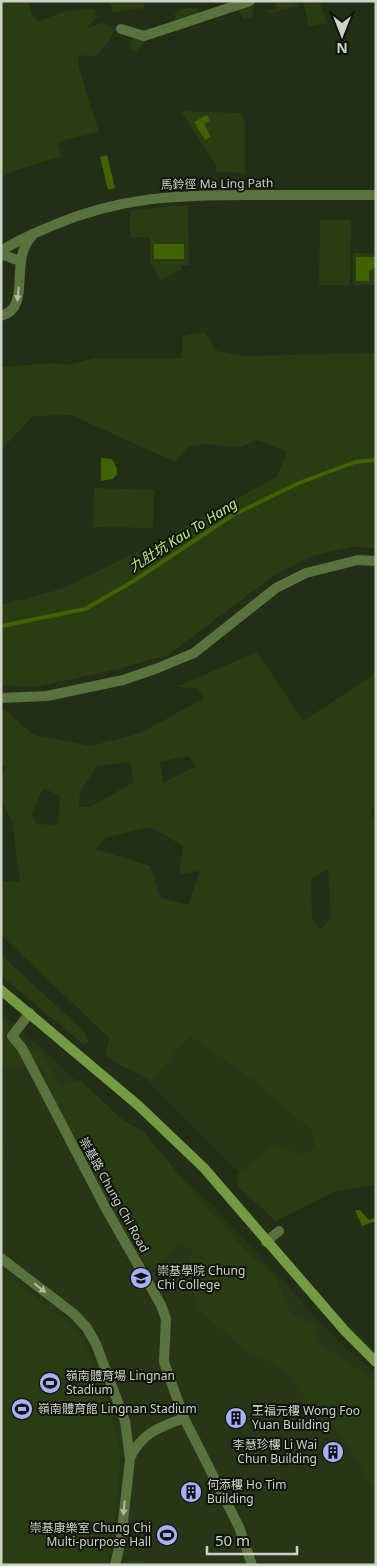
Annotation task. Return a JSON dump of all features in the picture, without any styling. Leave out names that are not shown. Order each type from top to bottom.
[{"type":"main road","points":[[1,990],[30,1012],[139,1106],[204,1168],[266,1242],[345,1331],[376,1362]]},
{"type":"street","points":[[121,29],[144,36],[250,1]]},
{"type":"street","name":"馬鈴徑 Ma Ling Path","points":[[1,253],[34,234],[75,216],[110,206],[158,197],[190,194],[376,194]]},
{"type":"street","points":[[1,316],[11,311],[18,302],[22,250],[34,234]]},
{"type":"street","name":"馬鈴徑 Ma Ling Path","points":[[1,253],[20,261]]},
{"type":"street","points":[[1,698],[47,696],[123,680],[158,668],[194,653],[276,588],[306,573],[358,560],[376,561]]},
{"type":"street","name":"崇基路 Chung Chi Road","points":[[30,1012],[12,1036],[22,1048],[105,1207],[161,1305],[166,1319],[164,1362],[184,1418],[239,1527],[252,1565]]},
{"type":"street","points":[[266,1242],[279,1231]]},
{"type":"street","points":[[1,1258],[74,1314],[87,1328],[96,1344],[125,1421],[130,1459],[121,1540],[115,1565]]},
{"type":"street","points":[[130,1459],[138,1445],[149,1432],[184,1418]]},
{"type":"street","points":[[125,1421],[134,1430],[149,1432]]},
{"type":"shaded area","points":[[1,1],[29,1],[31,13],[38,21],[67,11],[94,9],[98,17],[85,29],[102,23],[115,30],[109,41],[95,57],[78,55],[79,68],[99,132],[57,142],[61,156],[11,172],[1,178]]},
{"type":"shaded area","points":[[109,1],[148,1],[144,3],[144,8],[113,13]]},
{"type":"shaded area","points":[[277,1],[292,1],[299,7],[269,13],[266,11],[275,9]]},
{"type":"shaded area","points":[[303,1],[322,1],[320,4],[328,23],[309,27]]},
{"type":"shaded area","points":[[253,4],[253,16],[244,20],[239,11]]},
{"type":"shaded area","points":[[196,8],[204,22],[176,32],[172,29],[177,22],[174,15],[181,9]]},
{"type":"shaded area","points":[[148,28],[148,38],[137,52],[131,50],[129,44],[137,33]]},
{"type":"shaded area","points":[[181,111],[240,113],[245,122],[245,173],[216,172],[216,165]]},
{"type":"shaded area","points":[[207,115],[210,121],[204,124],[211,137],[205,140],[194,122]]},
{"type":"shaded area","points":[[107,155],[115,188],[108,190],[100,157]]},
{"type":"shaded area","points":[[188,206],[189,265],[181,265],[181,270],[160,280],[153,265],[150,265],[150,237],[130,237],[130,211]]},
{"type":"shaded area","points":[[320,220],[351,220],[350,285],[319,285]]},
{"type":"shaded area","points":[[154,244],[184,244],[184,259],[154,259]]},
{"type":"shaded area","points":[[353,253],[376,253],[376,284],[353,286]]},
{"type":"shaded area","points":[[356,257],[376,257],[376,267],[369,271],[369,281],[356,281]]},
{"type":"shaded area","points":[[204,332],[217,351],[243,356],[376,353],[376,548],[352,547],[312,556],[275,575],[168,655],[122,668],[36,687],[1,685],[1,605],[62,589],[155,543],[277,477],[287,452],[258,440],[240,447],[203,444],[188,447],[175,462],[71,415],[33,416],[1,450],[1,367],[52,363],[68,365],[94,358],[182,358],[183,336]]},
{"type":"shaded area","points":[[101,458],[112,459],[117,469],[117,474],[113,479],[101,481]]},
{"type":"shaded area","points":[[94,488],[154,490],[153,528],[93,527]]},
{"type":"shaded area","points":[[257,652],[303,721],[376,673],[376,806],[370,810],[373,818],[376,816],[376,1185],[336,1191],[276,1221],[238,1187],[237,1174],[274,1145],[305,1155],[315,1146],[311,1130],[254,1081],[190,1036],[151,1080],[118,1064],[105,1055],[109,1038],[1,935],[1,882],[20,881],[12,821],[1,800],[1,782],[6,767],[1,766],[1,710],[6,711],[34,735],[90,746],[141,733],[204,698],[196,688],[176,687]],"holes":[[[189,756],[195,767],[163,783],[160,762]],[[130,762],[134,782],[90,807],[79,807],[80,792],[97,766]],[[43,788],[60,796],[58,825],[36,824],[32,814]],[[151,827],[183,846],[179,874],[200,871],[188,905],[161,898],[150,866],[95,849],[107,837]],[[328,869],[331,919],[320,930],[312,917],[311,879]]]},
{"type":"shaded area","points":[[1,955],[85,1032],[88,1041],[84,1045],[1,976]]},
{"type":"shaded area","name":"崇基學院 Chung Chi College","points":[[1,1012],[215,1207],[330,1333],[376,1375],[376,1565],[1,1565]]},
{"type":"shaded area","points":[[197,1013],[328,1142],[269,1202],[138,1072]]},
{"type":"shaded area","points":[[1,1017],[21,1044],[41,1053],[60,1085],[80,1080],[123,1120],[144,1132],[213,1216],[250,1255],[275,1276],[292,1315],[316,1325],[317,1341],[376,1381],[376,1492],[339,1432],[328,1419],[310,1408],[291,1375],[265,1359],[250,1354],[219,1328],[198,1307],[189,1282],[179,1287],[166,1278],[183,1273],[193,1252],[178,1241],[161,1265],[150,1270],[97,1189],[62,1119],[41,1067],[1,1067]]},
{"type":"shaded area","points":[[1,1133],[6,1150],[1,1181]]},
{"type":"shaded area","points":[[355,1210],[360,1210],[369,1220],[376,1217],[376,1221],[362,1226]]},
{"type":"shaded area","name":"嶺南體育場 Lingnan Stadium","points":[[1,1270],[74,1327],[87,1347],[116,1431],[121,1458],[113,1539],[106,1565],[1,1565]]},
{"type":"shaded area","points":[[125,1561],[148,1561],[153,1565],[123,1565]]},
{"type":"waterway","name":"九肚坑 Kau To Hang","points":[[1,626],[85,609],[132,582],[233,515],[299,483],[355,462],[376,460]]},
{"type":"place","name":"崇基學院 Chung Chi College","points":[[141,1278]]},
{"type":"place","name":"嶺南體育場 Lingnan Stadium","points":[[50,1383]]},
{"type":"place","name":"嶺南體育館 Lingnan Stadium","points":[[22,1409]]},
{"type":"place","name":"王福元樓 Wong Foo Yuan Building","points":[[236,1418]]},
{"type":"place","name":"李慧珍樓 Li Wai Chun Building","points":[[333,1452]]},
{"type":"place","name":"何添樓 Ho Tim Building","points":[[191,1492]]},
{"type":"place","name":"崇基康樂室 Chung Chi Multi-purpose Hall","points":[[167,1535]]}]
